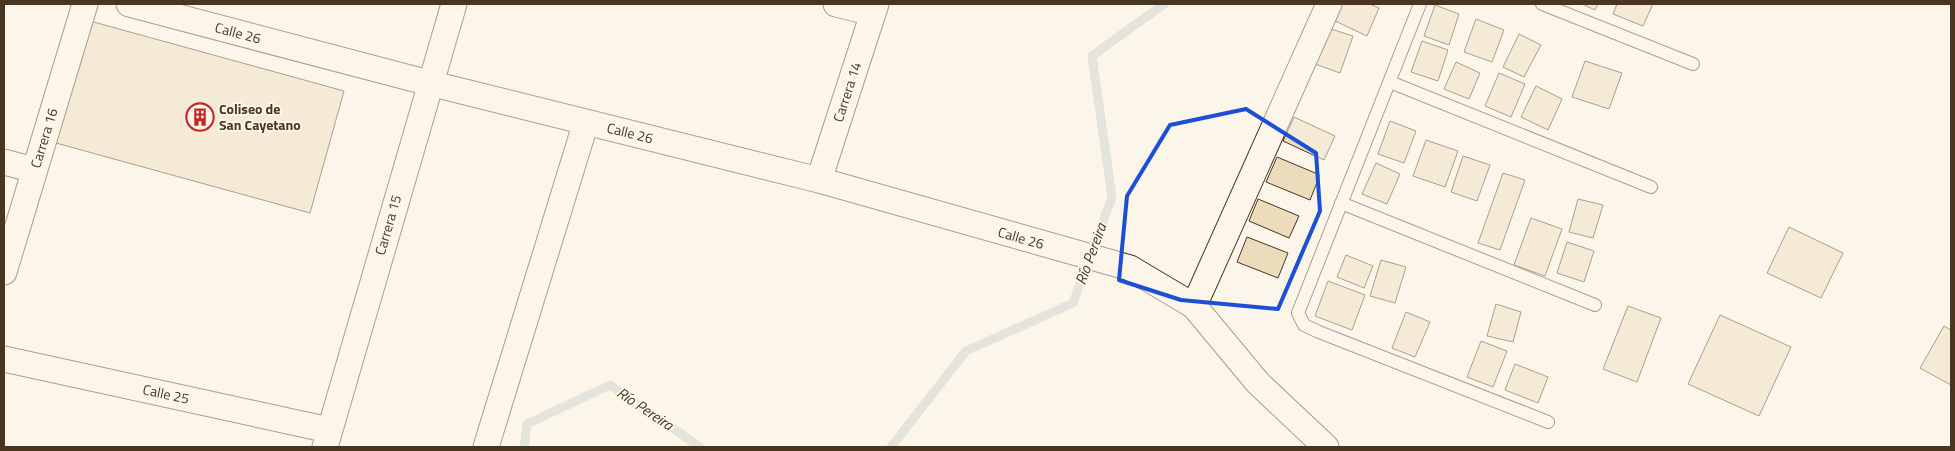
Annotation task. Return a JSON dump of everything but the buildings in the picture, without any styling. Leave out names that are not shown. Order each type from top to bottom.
[{"type":"street","name":"Carrera 16","points":[[4,272],[85,4]]},
{"type":"street","name":"Calle 26","points":[[129,4],[430,83],[819,180],[1130,268],[1194,306],[1258,383],[1326,447]]},
{"type":"street","name":"Carrera 15","points":[[327,439],[454,4]]},
{"type":"street","points":[[836,4],[874,8]]},
{"type":"street","points":[[1194,306],[1329,4]]},
{"type":"street","name":"Carrera 14","points":[[819,180],[874,8]]},
{"type":"street","points":[[486,447],[586,122]]},
{"type":"street","points":[[4,162],[34,170]]},
{"type":"street","name":"Calle 25","points":[[4,359],[327,439]]},
{"type":"lane","points":[[1420,4],[1298,313],[1304,325],[1548,422]]},
{"type":"lane","points":[[1542,4],[1693,64]]},
{"type":"lane","points":[[1390,82],[1651,187]]},
{"type":"lane","points":[[1341,203],[1595,305]]},
{"type":"highlighted area","points":[[1246,109],[1316,153],[1320,211],[1278,309],[1181,300],[1119,280],[1127,196],[1170,125]]},
{"type":"waterway","name":"Río Pereira","points":[[891,447],[966,351],[1073,303],[1112,197],[1092,56],[1164,4]]},
{"type":"waterway","name":"Río Pereira","points":[[524,447],[527,424],[610,385],[700,447]]},
{"type":"place","name":"Coliseo de San Cayetano","points":[[200,117]]}]
